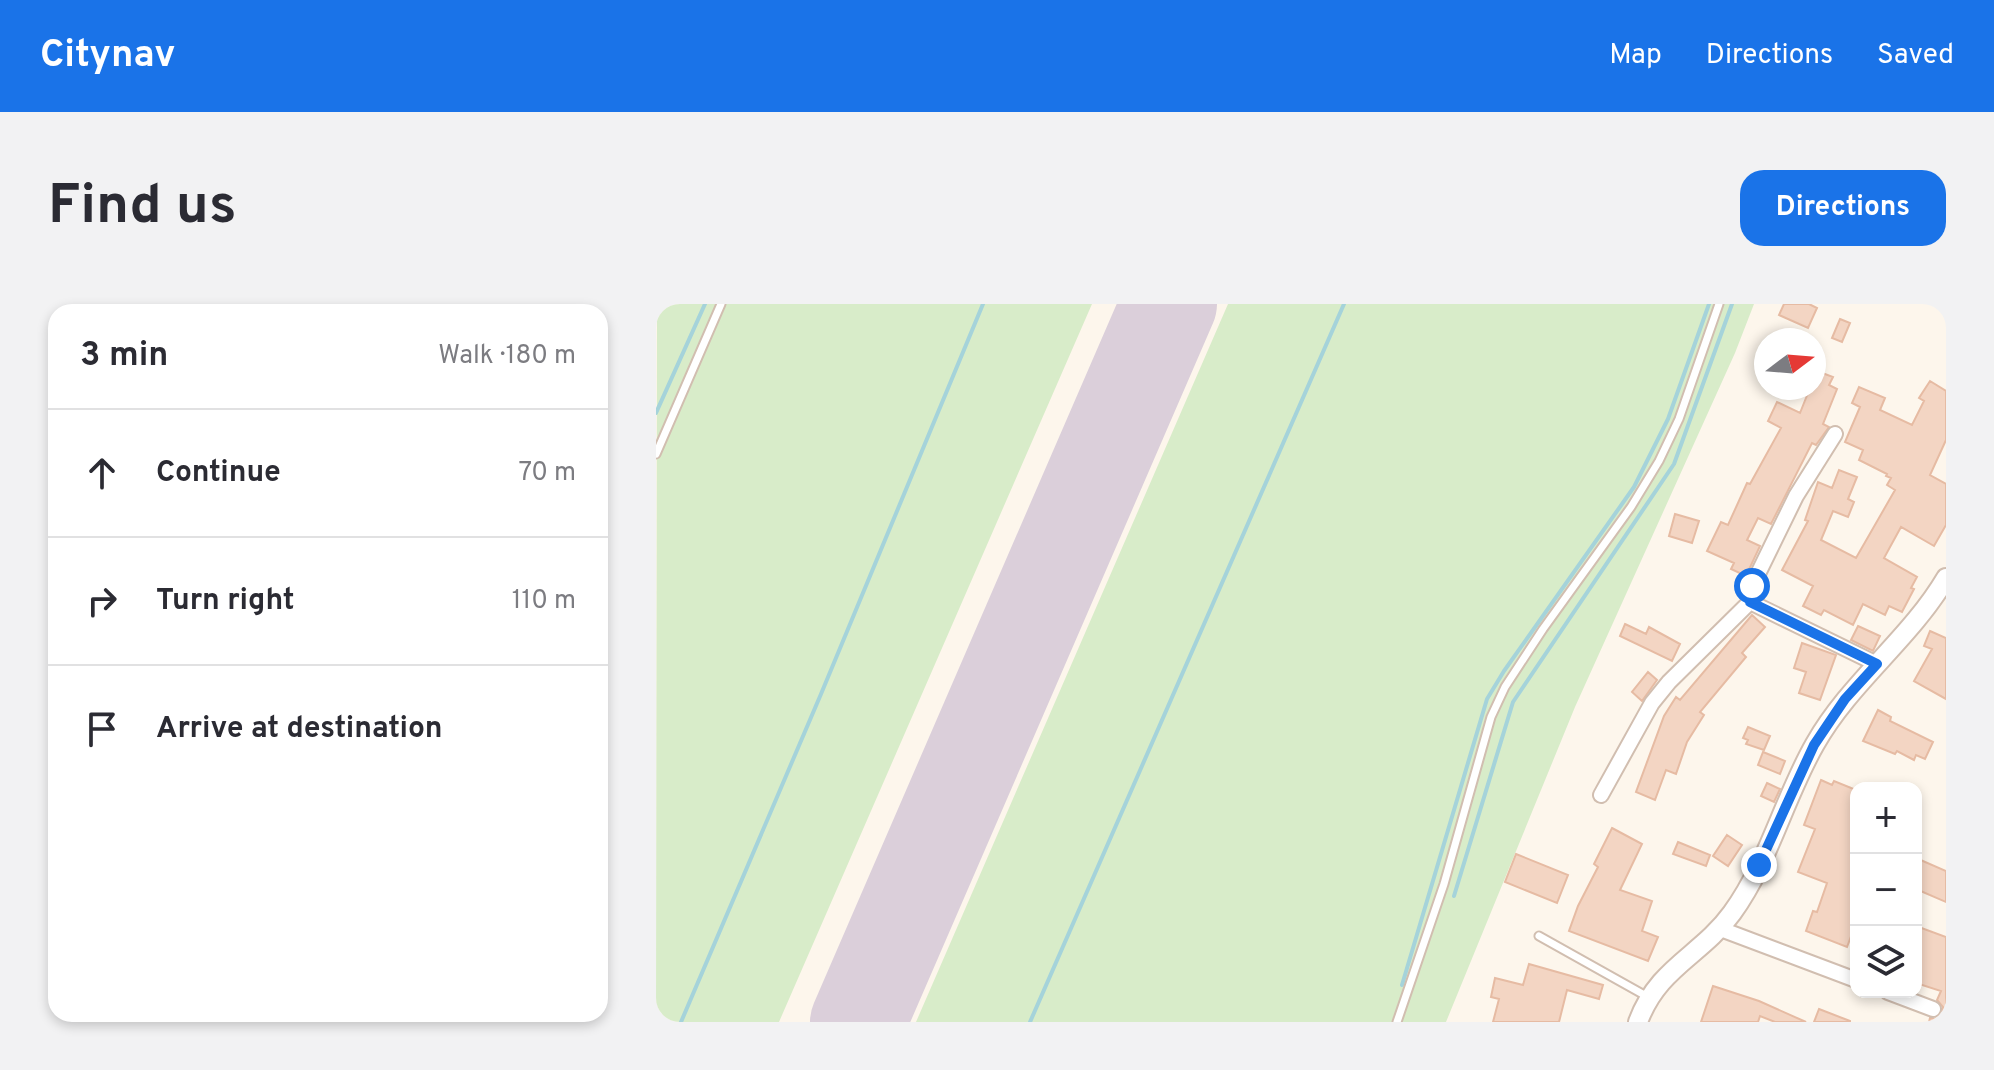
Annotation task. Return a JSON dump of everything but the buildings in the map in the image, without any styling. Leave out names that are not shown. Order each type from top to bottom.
[{"type":"street","points":[[1601,795],[1652,703],[1669,682],[1750,602],[1752,586],[1796,496],[1835,434]]},
{"type":"street","points":[[1638,1022],[1648,997],[1675,965],[1732,914],[1759,865],[1814,745],[1845,699],[1934,599],[1946,578]]},
{"type":"street","points":[[1750,602],[1877,664]]},
{"type":"street","points":[[1718,928],[1850,978]]},
{"type":"street","points":[[1904,998],[1933,1009]]},
{"type":"lane","points":[[656,454],[721,304]]},
{"type":"lane","points":[[1397,1022],[1444,884],[1496,707],[1505,687],[1631,507],[1659,461],[1679,419],[1719,304]]},
{"type":"lane","points":[[1539,936],[1648,997]]},
{"type":"green space","points":[[657,304],[1092,304],[779,1022],[656,1022]]},
{"type":"green space","points":[[1228,304],[1754,304],[1735,353],[1575,707],[1446,1022],[916,1022]]},
{"type":"waterway","points":[[656,413],[705,304]]},
{"type":"waterway","points":[[681,1022],[983,304]]},
{"type":"waterway","points":[[1030,1022],[1344,304]]},
{"type":"waterway","points":[[1402,985],[1487,699],[1634,487],[1668,419],[1709,304]]},
{"type":"waterway","points":[[1454,896],[1513,702],[1674,464],[1732,304]]},
{"type":"runway","points":[[858,1022],[1169,304]]},
{"type":"route","points":[[1752,586],[1750,602],[1877,664],[1845,699],[1814,745],[1759,865]]}]
